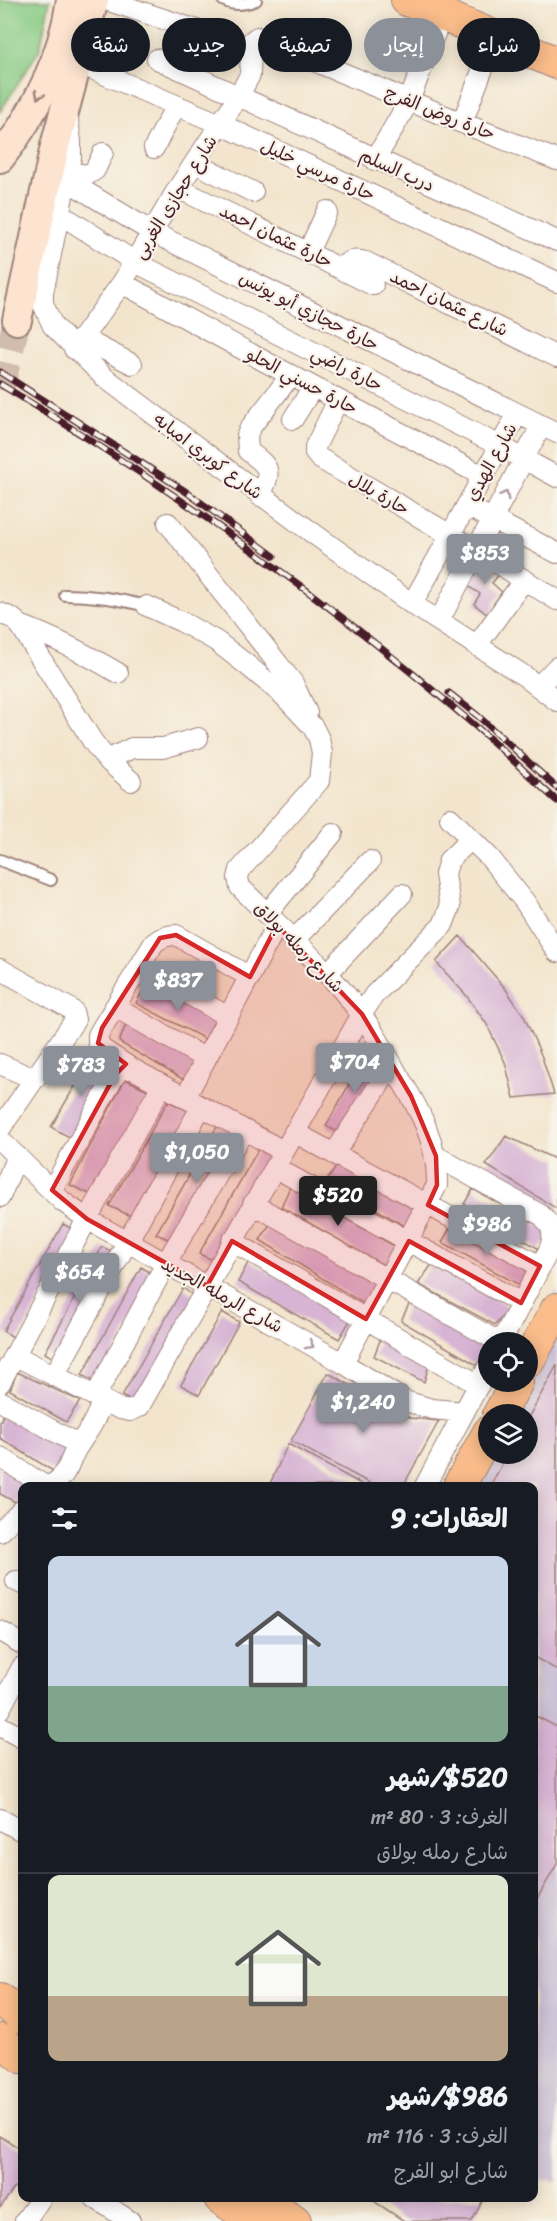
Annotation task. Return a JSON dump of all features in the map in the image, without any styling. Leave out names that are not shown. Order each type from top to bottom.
[{"type":"main road","points":[[407,0],[446,7],[557,44]]},
{"type":"main road","points":[[446,7],[464,18]]},
{"type":"main road","points":[[540,56],[557,63]]},
{"type":"main road","points":[[538,1343],[557,1309]]},
{"type":"main road","points":[[461,1482],[478,1452]]},
{"type":"main road","points":[[0,1999],[18,2014]]},
{"type":"main road","points":[[0,2040],[18,2054]]},
{"type":"main road","points":[[227,2202],[252,2214],[296,2221]]},
{"type":"street","points":[[0,158],[22,129],[58,54],[71,0]]},
{"type":"street","name":"شارع كوبري امبابه","points":[[89,18],[94,0]]},
{"type":"street","name":"حارة روض الفرج","points":[[106,0],[254,42],[557,160]]},
{"type":"street","points":[[375,160],[409,101],[446,7]]},
{"type":"street","name":"شارع حجازى الغربى","points":[[78,344],[122,283],[178,189],[238,97],[251,71],[254,42]]},
{"type":"street","name":"درب السلم","points":[[157,59],[557,241]]},
{"type":"street","name":"شارع كوبري امبابه","points":[[16,320],[55,146],[76,72]]},
{"type":"street","name":"حارة مرسي خليل","points":[[99,72],[220,124],[557,282]]},
{"type":"street","points":[[462,123],[482,72]]},
{"type":"street","points":[[154,148],[176,105]]},
{"type":"street","name":"شارع كوبري امبابه","points":[[66,109],[71,141],[60,214],[43,292],[43,304],[53,326],[78,344],[104,377],[260,496],[412,604],[557,700]]},
{"type":"street","points":[[22,129],[55,146]]},
{"type":"street","points":[[66,176],[87,175],[94,170],[103,153]]},
{"type":"street","points":[[195,163],[254,192]]},
{"type":"street","name":"حارة حجازي أبو يونس","points":[[66,176],[152,232],[549,429]]},
{"type":"street","name":"حارة عثمان احمد","points":[[178,189],[373,285]]},
{"type":"street","points":[[308,252],[327,211]]},
{"type":"street","name":"حارة راضي","points":[[60,214],[135,262],[557,477]]},
{"type":"street","name":"شارع عثمان احمد","points":[[341,268],[348,261],[357,259],[366,262],[557,357]]},
{"type":"street","name":"حارة حسني الحلو","points":[[122,283],[483,476]]},
{"type":"street","points":[[78,344],[132,364]]},
{"type":"street","points":[[260,496],[269,476],[268,469],[266,464],[248,451],[247,435],[291,375]]},
{"type":"street","points":[[293,419],[313,387]]},
{"type":"street","name":"حارة بلال","points":[[338,400],[315,447],[315,453],[319,458],[557,600]]},
{"type":"street","name":"شارع الهدي","points":[[412,604],[517,415]]},
{"type":"street","name":"شارع الهدي","points":[[439,621],[524,459],[549,429]]},
{"type":"street","points":[[466,506],[557,553]]},
{"type":"street","points":[[168,523],[293,683],[313,727]]},
{"type":"street","points":[[477,645],[524,580]]},
{"type":"street","name":"شارع رمله بولاق","points":[[147,606],[216,641],[283,695],[313,727],[322,753],[319,781],[240,870],[238,878],[240,887],[327,974],[362,1014],[421,1115],[436,1156],[437,1185],[343,1363]]},
{"type":"street","points":[[0,613],[12,618],[20,625],[93,742],[107,760],[131,782]]},
{"type":"street","points":[[20,625],[71,646],[118,673]]},
{"type":"street","points":[[539,686],[557,668]]},
{"type":"street","points":[[107,760],[132,748],[164,748],[198,738]]},
{"type":"street","points":[[450,818],[490,858],[525,902],[557,952]]},
{"type":"street","points":[[54,1376],[127,1241],[193,1102],[206,1059],[250,977],[272,920],[333,833]]},
{"type":"street","points":[[14,1355],[130,1411],[139,1407],[362,1014],[374,995],[443,925],[450,908],[445,874],[449,860],[471,839]]},
{"type":"street","points":[[294,940],[370,861]]},
{"type":"street","points":[[327,974],[402,894]]},
{"type":"street","points":[[250,977],[176,935],[159,938],[98,1035],[98,1042],[102,1049],[131,1068],[244,1130],[278,1159],[409,1241],[521,1303]]},
{"type":"street","points":[[140,966],[228,1017]]},
{"type":"street","points":[[0,969],[69,1008],[75,1015],[74,1024],[0,1129]]},
{"type":"street","points":[[115,1007],[206,1059]]},
{"type":"street","points":[[0,1064],[34,1079]]},
{"type":"street","points":[[334,1154],[392,1065]]},
{"type":"street","points":[[52,1190],[115,1075],[120,1070],[131,1068]]},
{"type":"street","points":[[0,1383],[87,1219],[162,1085]]},
{"type":"street","points":[[53,1482],[64,1475],[79,1445],[94,1424],[99,1398],[166,1263],[244,1130]]},
{"type":"street","points":[[294,1132],[540,1266]]},
{"type":"street","name":"شارع الرمله الجديد","points":[[0,1140],[62,1201],[87,1219],[343,1363],[405,1401],[432,1409],[464,1412]]},
{"type":"street","points":[[0,1197],[17,1156]]},
{"type":"street","points":[[436,1156],[541,1215],[548,1222],[552,1231],[553,1240],[505,1332]]},
{"type":"street","points":[[253,1204],[482,1332]]},
{"type":"street","points":[[232,1241],[478,1385],[427,1482]]},
{"type":"street","points":[[0,1401],[79,1445]]},
{"type":"street","points":[[0,1457],[41,1482]]},
{"type":"street","points":[[0,1631],[18,1642]]},
{"type":"street","points":[[0,1709],[18,1675]]},
{"type":"street","points":[[0,1726],[18,1736]]},
{"type":"street","points":[[0,1819],[18,1829]]},
{"type":"street","points":[[25,2221],[37,2202]]},
{"type":"street","points":[[101,2202],[130,2221]]},
{"type":"lane","points":[[223,0],[236,5],[256,0]]},
{"type":"lane","points":[[65,595],[93,595],[147,606]]},
{"type":"lane","points":[[0,860],[51,880]]},
{"type":"highlighted area","points":[[277,925],[362,1014],[411,1096],[436,1156],[437,1185],[428,1205],[540,1266],[521,1303],[409,1241],[366,1319],[232,1241],[207,1286],[87,1219],[52,1190],[115,1075],[126,1064],[98,1043],[102,1028],[160,938],[176,935],[250,977]]},
{"type":"shaded area","points":[[557,1290],[557,2181],[538,2179],[538,1482],[459,1482],[478,1464],[538,1464],[538,1404],[497,1404],[504,1392],[538,1392],[538,1332],[535,1332]]},
{"type":"green space","points":[[0,0],[50,0],[40,49],[0,112]]},
{"type":"building","points":[[484,554],[500,573],[492,583],[502,592],[493,605],[495,607],[488,615],[474,604],[480,594],[465,584]]},
{"type":"building","points":[[460,936],[505,988],[524,1016],[542,1057],[554,1094],[514,1098],[505,1062],[486,1023],[466,995],[436,962]]},
{"type":"building","points":[[148,982],[219,1021],[209,1041],[136,1003]]},
{"type":"building","points":[[127,1022],[198,1062],[186,1081],[119,1042]]},
{"type":"building","points":[[366,1054],[383,1066],[341,1134],[326,1126]]},
{"type":"building","points":[[93,1055],[111,1066],[71,1138],[51,1127]]},
{"type":"building","points":[[125,1079],[150,1091],[94,1196],[70,1185]]},
{"type":"building","points":[[168,1101],[191,1112],[133,1217],[109,1206]]},
{"type":"building","points":[[218,1125],[237,1135],[175,1242],[156,1234]]},
{"type":"building","points":[[506,1136],[557,1160],[557,1209],[486,1165]]},
{"type":"building","points":[[259,1148],[275,1157],[217,1262],[199,1254]]},
{"type":"building","points":[[339,1162],[416,1209],[405,1226],[327,1181]]},
{"type":"building","points":[[290,1187],[396,1247],[385,1266],[281,1207]]},
{"type":"building","points":[[473,1189],[550,1232],[539,1249],[464,1204]]},
{"type":"building","points":[[63,1224],[76,1231],[18,1340],[3,1331]]},
{"type":"building","points":[[270,1224],[375,1283],[364,1304],[260,1240]]},
{"type":"building","points":[[452,1225],[532,1269],[521,1286],[442,1242]]},
{"type":"building","points":[[102,1247],[116,1253],[58,1361],[45,1353]]},
{"type":"building","points":[[249,1261],[351,1319],[339,1339],[238,1282]]},
{"type":"building","points":[[433,1263],[510,1308],[495,1325],[418,1284]]},
{"type":"building","points":[[141,1267],[156,1276],[97,1384],[82,1375]]},
{"type":"building","points":[[183,1288],[198,1299],[138,1405],[122,1396]]},
{"type":"building","points":[[410,1302],[478,1341],[477,1365],[401,1321]]},
{"type":"building","points":[[222,1312],[239,1322],[199,1395],[181,1385]]},
{"type":"building","points":[[381,1338],[429,1365],[424,1382],[374,1356]]},
{"type":"building","points":[[557,1365],[557,1670],[538,1659],[538,1482],[492,1482],[502,1464],[538,1464],[538,1404],[536,1404]]},
{"type":"building","points":[[17,1372],[80,1401],[66,1422],[10,1390]]},
{"type":"building","points":[[328,1373],[410,1418],[439,1421],[405,1482],[368,1482],[291,1441]]},
{"type":"building","points":[[4,1414],[70,1451],[53,1471],[0,1438],[0,1422]]},
{"type":"building","points":[[288,1444],[358,1482],[271,1482]]},
{"type":"building","points":[[0,1468],[25,1482],[18,1482],[18,1503],[0,1494]]},
{"type":"building","points":[[538,1717],[557,1727],[557,1864],[538,1897]]},
{"type":"building","points":[[0,2136],[18,2147],[18,2183],[0,2208]]},
{"type":"building","points":[[375,2202],[482,2202],[472,2221],[404,2221]]},
{"type":"tunnel","points":[[0,390],[17,320]]},
{"type":"railway","points":[[0,372],[185,491],[274,556]]},
{"type":"railway","points":[[0,384],[184,502],[303,587],[473,724],[557,801]]},
{"type":"railway","points":[[449,693],[478,716],[557,788]]}]
